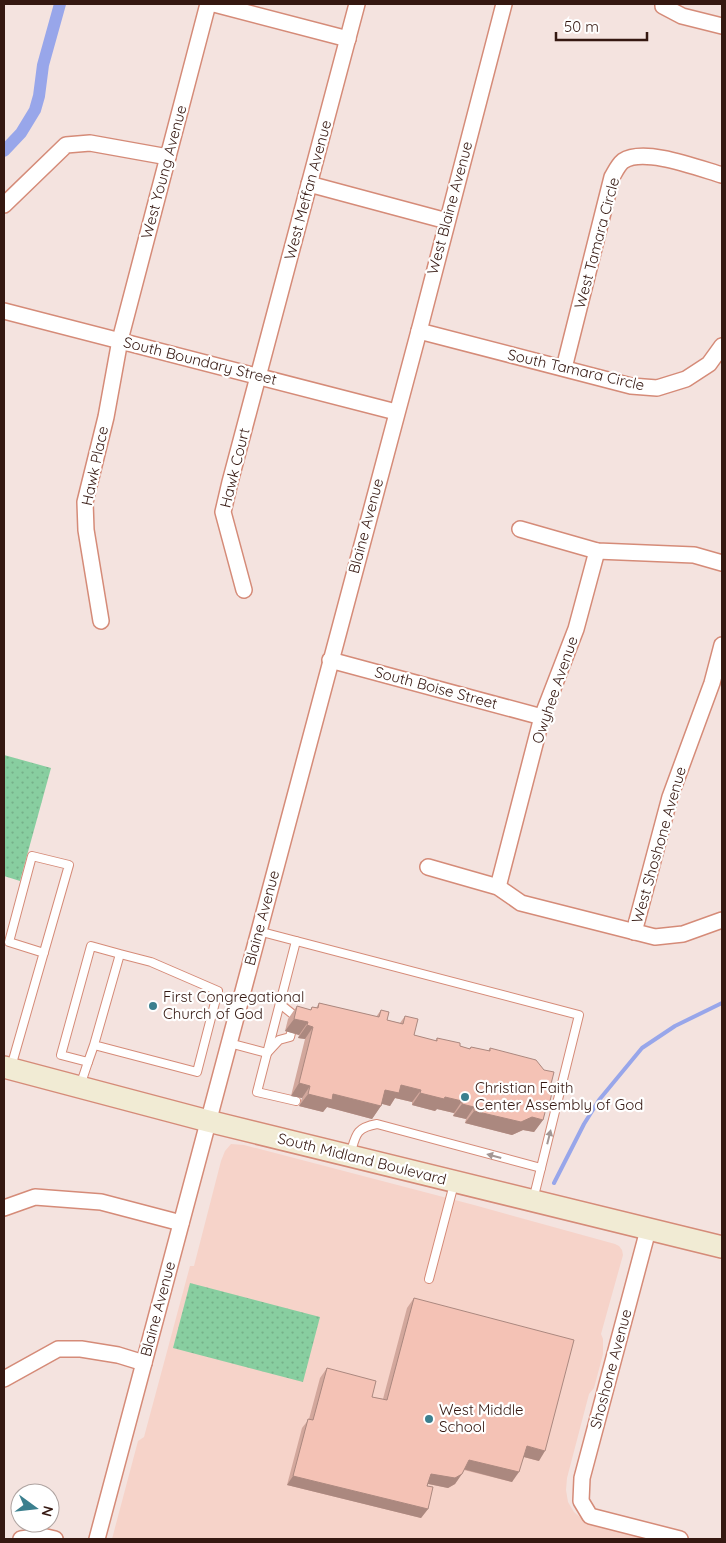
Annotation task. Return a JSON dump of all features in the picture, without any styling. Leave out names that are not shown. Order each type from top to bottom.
[{"type":"main road","name":"South Midland Boulevard","points":[[7,1068],[208,1121],[722,1248]]},
{"type":"street","name":"West Young Avenue","points":[[120,340],[208,4]]},
{"type":"street","points":[[214,4],[348,39]]},
{"type":"street","name":"West Meffan Avenue","points":[[259,376],[357,4]]},
{"type":"street","name":"West Blaine Avenue","points":[[396,412],[504,4]]},
{"type":"street","points":[[663,5],[682,16],[722,26]]},
{"type":"street","points":[[4,205],[66,145],[90,142],[168,157]]},
{"type":"street","name":"West Tamara Circle","points":[[564,368],[612,178],[622,162],[634,156],[653,156],[722,175]]},
{"type":"street","points":[[309,184],[447,221]]},
{"type":"street","name":"South Boundary Street","points":[[4,311],[396,412]]},
{"type":"street","name":"South Tamara Circle","points":[[418,331],[631,386],[657,388],[686,379],[709,364],[722,346]]},
{"type":"street","name":"Hawk Place","points":[[101,621],[86,530],[85,502],[106,417],[120,340]]},
{"type":"street","name":"Hawk Court","points":[[244,590],[223,512],[259,376]]},
{"type":"street","name":"Blaine Avenue","points":[[97,1539],[396,412]]},
{"type":"street","points":[[520,529],[597,550],[694,555],[722,562]]},
{"type":"street","name":"Owyhee Avenue","points":[[498,887],[542,716],[576,629],[597,550]]},
{"type":"street","name":"West Shoshone Avenue","points":[[634,932],[670,797],[712,684],[722,645]]},
{"type":"street","name":"South Boise Street","points":[[330,660],[542,716]]},
{"type":"street","points":[[428,867],[498,887],[521,903],[655,937],[683,934],[722,920]]},
{"type":"street","points":[[4,1208],[34,1197],[44,1197],[101,1202],[181,1223]]},
{"type":"street","name":"Shoshone Avenue","points":[[648,1230],[582,1478],[581,1501],[590,1516],[680,1539]]},
{"type":"street","points":[[4,1379],[58,1349],[81,1349],[118,1355],[144,1363]]},
{"type":"street","points":[[21,1539],[42,1536],[54,1539]]},
{"type":"lane","points":[[7,1068],[44,953],[69,865],[32,856],[9,942],[44,953]]},
{"type":"lane","points":[[258,932],[580,1015],[533,1202]]},
{"type":"lane","points":[[296,941],[257,1092],[296,1101]]},
{"type":"lane","points":[[88,1062],[61,1055],[91,946],[151,962],[218,991],[197,1072],[94,1045]]},
{"type":"lane","points":[[80,1087],[120,954]]},
{"type":"lane","points":[[267,1053],[279,1040],[290,1037],[295,1016],[280,1004]]},
{"type":"lane","points":[[229,1042],[267,1053]]},
{"type":"lane","points":[[350,1156],[358,1132],[365,1126],[377,1124],[541,1168]]},
{"type":"lane","points":[[429,1279],[454,1182]]},
{"type":"shaded area","points":[[231,1144],[244,1145],[474,1205],[619,1246],[623,1255],[601,1334],[603,1354],[594,1388],[589,1394],[567,1478],[566,1490],[568,1502],[574,1512],[583,1520],[651,1539],[112,1539],[138,1441],[144,1437],[190,1266],[194,1266],[221,1161],[225,1151]]},
{"type":"green space","points":[[4,755],[51,768],[20,881],[4,876]]},
{"type":"green space","points":[[190,1283],[320,1317],[303,1382],[173,1348]]},
{"type":"building","points":[[319,1003],[379,1017],[381,1010],[389,1012],[387,1020],[403,1024],[405,1016],[418,1019],[414,1035],[437,1041],[437,1038],[460,1043],[460,1046],[470,1049],[471,1047],[490,1051],[490,1048],[536,1060],[544,1070],[554,1072],[550,1088],[553,1089],[543,1120],[532,1117],[521,1122],[474,1111],[474,1107],[462,1104],[462,1101],[420,1093],[421,1090],[401,1085],[399,1093],[385,1090],[381,1106],[333,1094],[332,1100],[308,1094],[310,1086],[299,1083],[313,1027],[307,1025],[308,1022],[294,1019],[297,1006],[311,1010],[312,1007],[318,1008]]},
{"type":"building","name":"West Middle School","points":[[414,1298],[574,1340],[545,1451],[527,1446],[519,1472],[469,1460],[462,1474],[455,1478],[431,1474],[427,1486],[433,1487],[428,1509],[293,1476],[308,1419],[313,1420],[327,1368],[376,1381],[372,1397],[387,1400]]},
{"type":"waterway","points":[[4,151],[21,133],[35,110],[43,65],[60,4]]},
{"type":"waterway","points":[[554,1183],[584,1124],[599,1100],[642,1048],[675,1026],[722,1003]]},
{"type":"place","name":"First Congregational Church of God","points":[[153,1006]]},
{"type":"place","name":"Christian Faith Center Assembly of God","points":[[465,1097]]},
{"type":"place","name":"West Middle School","points":[[429,1419]]}]
